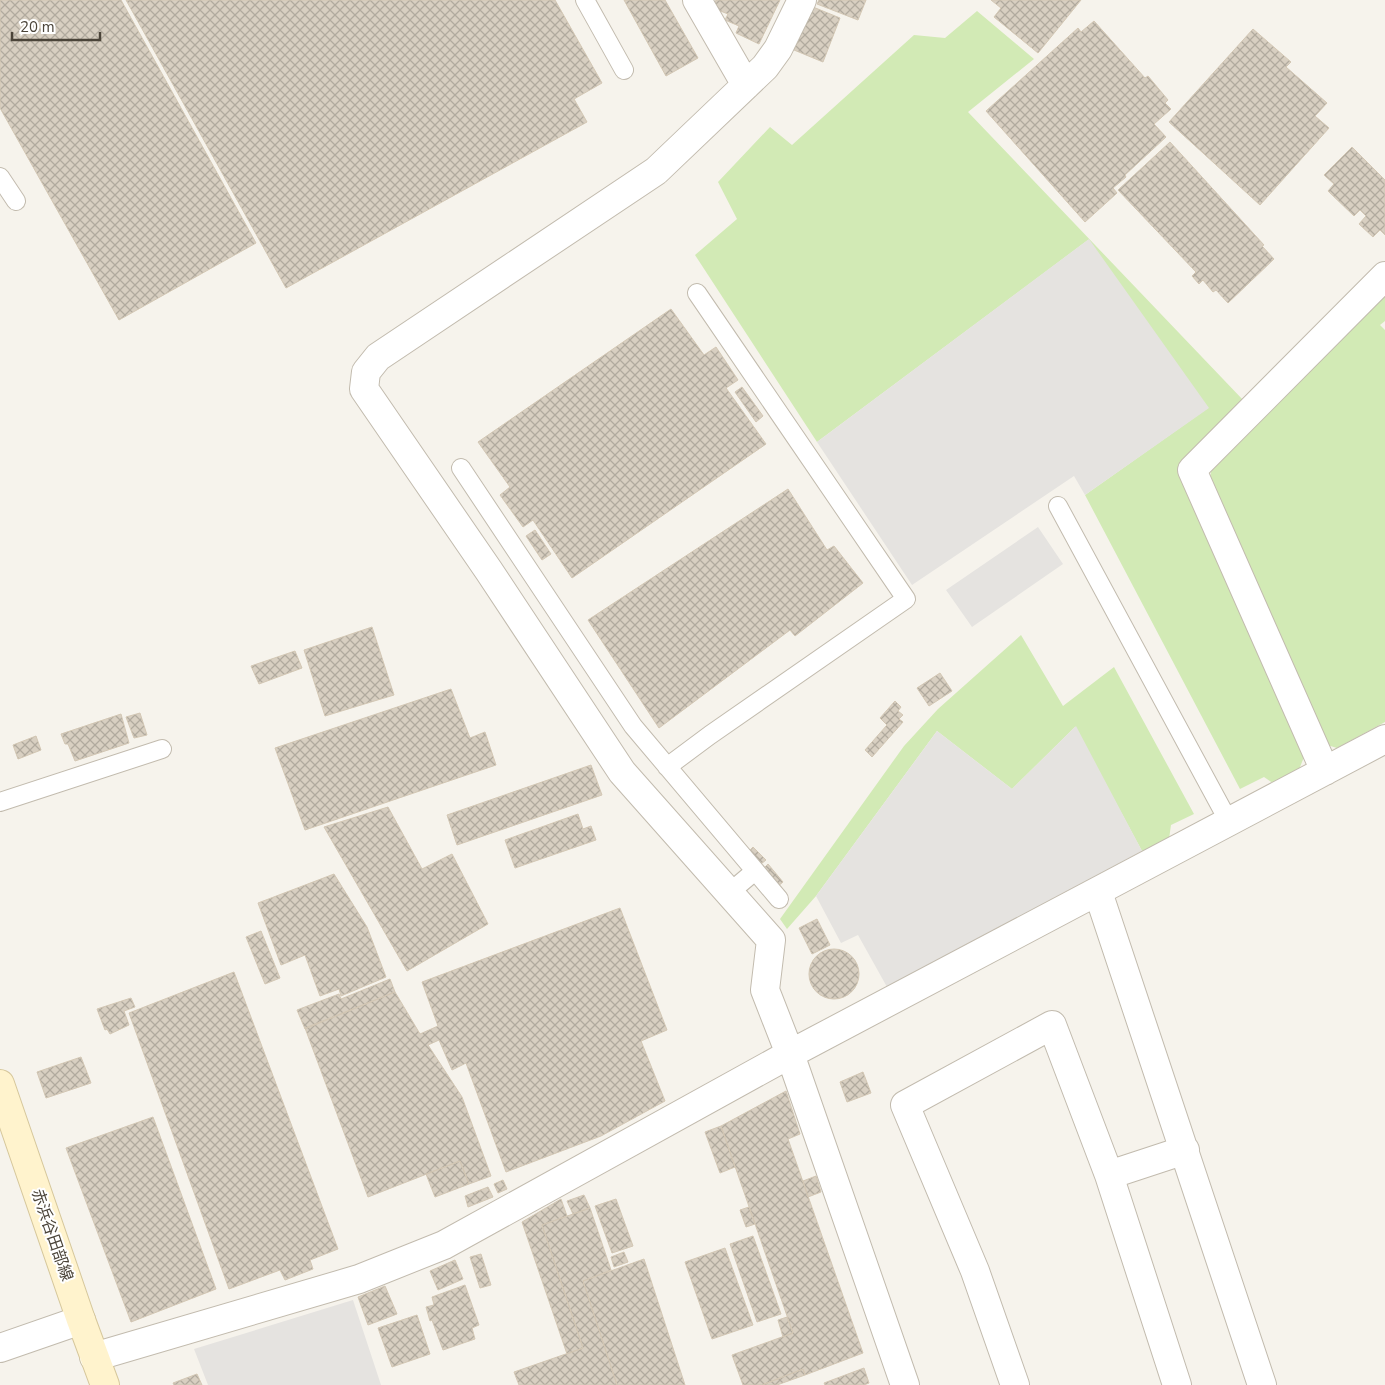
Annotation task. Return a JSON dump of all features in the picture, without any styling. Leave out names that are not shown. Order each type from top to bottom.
[{"type":"main road","name":"赤浜谷田部線","points":[[0,1084],[105,1385]]},
{"type":"street","points":[[697,0],[746,86]]},
{"type":"street","points":[[802,0],[778,49],[765,67],[656,171],[378,357],[366,372],[364,389],[489,571],[622,772],[771,940],[765,990],[790,1054],[905,1385]]},
{"type":"street","points":[[1325,771],[1192,470],[1385,276]]},
{"type":"street","points":[[94,1357],[359,1279],[444,1245],[790,1054],[1385,738]]},
{"type":"street","points":[[1098,892],[1262,1385]]},
{"type":"street","points":[[1015,1385],[975,1271],[905,1105],[1052,1025],[1109,1175],[1177,1385]]},
{"type":"street","points":[[1109,1175],[1185,1150]]},
{"type":"street","points":[[0,1348],[81,1320]]},
{"type":"lane","points":[[585,0],[624,70]]},
{"type":"lane","points":[[0,177],[16,202]]},
{"type":"lane","points":[[667,767],[718,729],[906,599],[697,293]]},
{"type":"lane","points":[[461,468],[634,726],[779,899]]},
{"type":"lane","points":[[1058,506],[1229,822]]},
{"type":"lane","points":[[0,802],[162,749]]},
{"type":"lane","points":[[729,893],[755,871]]},
{"type":"green space","points":[[977,11],[1034,59],[968,112],[1244,401],[1181,470],[1304,757],[1298,772],[1274,784],[1264,777],[1240,789],[1085,495],[1208,408],[1088,240],[817,442],[695,255],[737,219],[718,182],[770,127],[792,145],[914,35],[945,38]]},
{"type":"green space","points":[[1385,294],[1385,321],[1380,325],[1385,330],[1385,722],[1337,748],[1324,744],[1210,477],[1212,467]]},
{"type":"green space","points":[[1021,635],[1063,706],[1114,667],[1194,814],[1171,825],[1169,839],[1142,851],[1075,727],[1012,789],[937,731],[816,896],[787,929],[780,919],[904,746],[938,709]]},
{"type":"shaded area","points":[[1089,239],[1209,408],[1085,495],[1074,476],[912,585],[817,442]]},
{"type":"shaded area","points":[[1038,527],[1063,564],[972,627],[946,590]]},
{"type":"shaded area","points":[[1076,726],[1142,851],[887,987],[858,935],[841,943],[816,896],[937,731],[1012,789]]},
{"type":"shaded area","points":[[353,1300],[381,1385],[208,1385],[194,1349]]},
{"type":"building","points":[[0,0],[121,0],[256,243],[119,320],[0,108]]},
{"type":"building","points":[[126,0],[555,0],[602,83],[574,99],[587,122],[286,288]]},
{"type":"building","points":[[624,0],[665,0],[698,58],[666,76]]},
{"type":"building","points":[[716,0],[780,0],[759,44],[736,33],[739,26],[725,20],[728,14],[713,8]]},
{"type":"building","points":[[819,0],[866,0],[858,20],[817,4]]},
{"type":"building","points":[[991,0],[1081,0],[1038,53],[994,17],[1001,8]]},
{"type":"building","points":[[813,7],[840,18],[823,62],[794,50]]},
{"type":"building","points":[[1094,21],[1145,78],[1148,76],[1168,100],[1165,103],[1171,109],[1154,124],[1166,137],[1125,175],[1126,177],[1113,188],[1117,193],[1085,222],[986,111],[1078,28],[1081,32]]},
{"type":"building","points":[[1253,29],[1291,62],[1286,67],[1327,103],[1315,116],[1329,128],[1260,205],[1169,122]]},
{"type":"building","points":[[1170,142],[1264,245],[1262,246],[1274,259],[1228,303],[1216,290],[1213,292],[1203,280],[1199,284],[1192,276],[1196,272],[1118,190]]},
{"type":"building","points":[[1352,147],[1385,180],[1385,235],[1380,230],[1373,237],[1359,224],[1366,216],[1360,210],[1354,216],[1328,191],[1334,184],[1324,175]]},
{"type":"building","points":[[671,309],[704,355],[716,347],[738,380],[726,388],[766,444],[572,578],[533,520],[523,527],[500,495],[510,487],[478,442]]},
{"type":"building","points":[[742,387],[763,416],[756,422],[735,392]]},
{"type":"building","points":[[788,489],[827,550],[834,546],[863,583],[795,636],[790,630],[659,728],[588,620]]},
{"type":"building","points":[[535,530],[551,554],[542,560],[526,536]]},
{"type":"building","points":[[372,627],[394,695],[325,716],[304,650]]},
{"type":"building","points":[[295,651],[302,668],[259,684],[251,666]]},
{"type":"building","points":[[940,673],[952,691],[929,706],[917,688]]},
{"type":"building","points":[[451,689],[470,738],[485,732],[496,765],[305,830],[275,748]]},
{"type":"building","points":[[895,701],[901,707],[898,711],[903,715],[899,719],[903,722],[872,757],[865,750],[887,725],[880,718]]},
{"type":"building","points":[[140,713],[147,735],[134,738],[126,717]]},
{"type":"building","points":[[121,714],[129,743],[75,761],[68,744],[65,744],[61,734]]},
{"type":"building","points":[[36,736],[41,750],[18,759],[13,745]]},
{"type":"building","points":[[591,765],[602,795],[457,845],[447,815]]},
{"type":"building","points":[[388,807],[422,869],[452,854],[488,924],[407,971],[324,827]]},
{"type":"building","points":[[578,814],[583,829],[591,826],[596,840],[515,868],[505,840]]},
{"type":"building","points":[[753,847],[766,860],[761,864],[749,851]]},
{"type":"building","points":[[768,864],[783,882],[777,887],[762,870]]},
{"type":"building","points":[[334,874],[367,927],[386,977],[341,996],[339,989],[320,996],[305,955],[281,965],[258,903]]},
{"type":"building","points":[[620,908],[667,1030],[641,1041],[665,1101],[601,1136],[506,1172],[466,1063],[452,1070],[439,1040],[428,1045],[462,1097],[491,1176],[469,1184],[460,1161],[368,1197],[305,1028],[395,992],[420,1034],[438,1026],[422,982]]},
{"type":"building","points":[[817,919],[830,945],[812,954],[799,928]]},
{"type":"building","points":[[261,931],[280,978],[265,984],[246,937]]},
{"type":"building","points":[[834,949],[843,951],[854,960],[859,974],[857,983],[848,994],[834,999],[825,997],[814,988],[809,974],[811,965],[820,954]]},
{"type":"building","points":[[234,972],[338,1249],[310,1260],[313,1269],[285,1280],[280,1270],[229,1289],[129,1013]]},
{"type":"building","points":[[390,979],[395,992],[305,1029],[297,1010],[339,994],[341,999]]},
{"type":"building","points":[[131,998],[135,1007],[124,1011],[129,1025],[110,1034],[107,1029],[105,1030],[97,1009]]},
{"type":"building","points":[[81,1057],[91,1083],[46,1098],[37,1072]]},
{"type":"building","points":[[863,1072],[871,1093],[847,1102],[840,1082]]},
{"type":"building","points":[[786,1091],[800,1134],[788,1139],[863,1353],[805,1375],[803,1369],[762,1385],[743,1385],[732,1355],[793,1333],[721,1126]]},
{"type":"building","points":[[153,1117],[216,1289],[131,1322],[66,1148]]},
{"type":"building","points":[[721,1126],[735,1167],[720,1173],[705,1132]]},
{"type":"building","points":[[460,1161],[469,1184],[435,1197],[426,1174]]},
{"type":"building","points":[[816,1176],[821,1192],[808,1197],[803,1181]]},
{"type":"building","points":[[503,1180],[507,1189],[498,1193],[494,1184]]},
{"type":"building","points":[[488,1187],[493,1197],[468,1207],[465,1196]]},
{"type":"building","points":[[584,1195],[590,1208],[573,1214],[567,1201]]},
{"type":"building","points":[[561,1199],[567,1216],[542,1225],[583,1348],[567,1354],[522,1222]]},
{"type":"building","points":[[616,1199],[633,1246],[612,1253],[595,1206]]},
{"type":"building","points":[[749,1207],[755,1224],[746,1227],[740,1210]]},
{"type":"building","points":[[590,1208],[611,1270],[583,1281],[617,1385],[519,1385],[514,1372],[583,1348],[542,1225]]},
{"type":"building","points":[[753,1236],[781,1314],[757,1322],[730,1244]]},
{"type":"building","points":[[725,1248],[753,1325],[712,1339],[685,1262]]},
{"type":"building","points":[[624,1252],[628,1262],[614,1267],[611,1257]]},
{"type":"building","points":[[481,1254],[491,1285],[480,1288],[470,1257]]},
{"type":"building","points":[[644,1259],[685,1385],[617,1385],[583,1281]]},
{"type":"building","points":[[455,1260],[463,1279],[438,1290],[430,1271]]},
{"type":"building","points":[[465,1285],[479,1325],[472,1328],[475,1339],[443,1350],[426,1307],[434,1305],[432,1297]]},
{"type":"building","points":[[385,1286],[397,1314],[368,1325],[358,1297]]},
{"type":"building","points":[[417,1315],[430,1354],[392,1367],[378,1328]]},
{"type":"building","points":[[787,1317],[793,1333],[783,1337],[778,1320]]},
{"type":"building","points":[[864,1368],[869,1383],[864,1385],[825,1385],[824,1383]]},
{"type":"building","points":[[803,1369],[805,1375],[777,1385],[762,1385]]},
{"type":"building","points":[[197,1374],[202,1385],[174,1385],[173,1383]]}]
